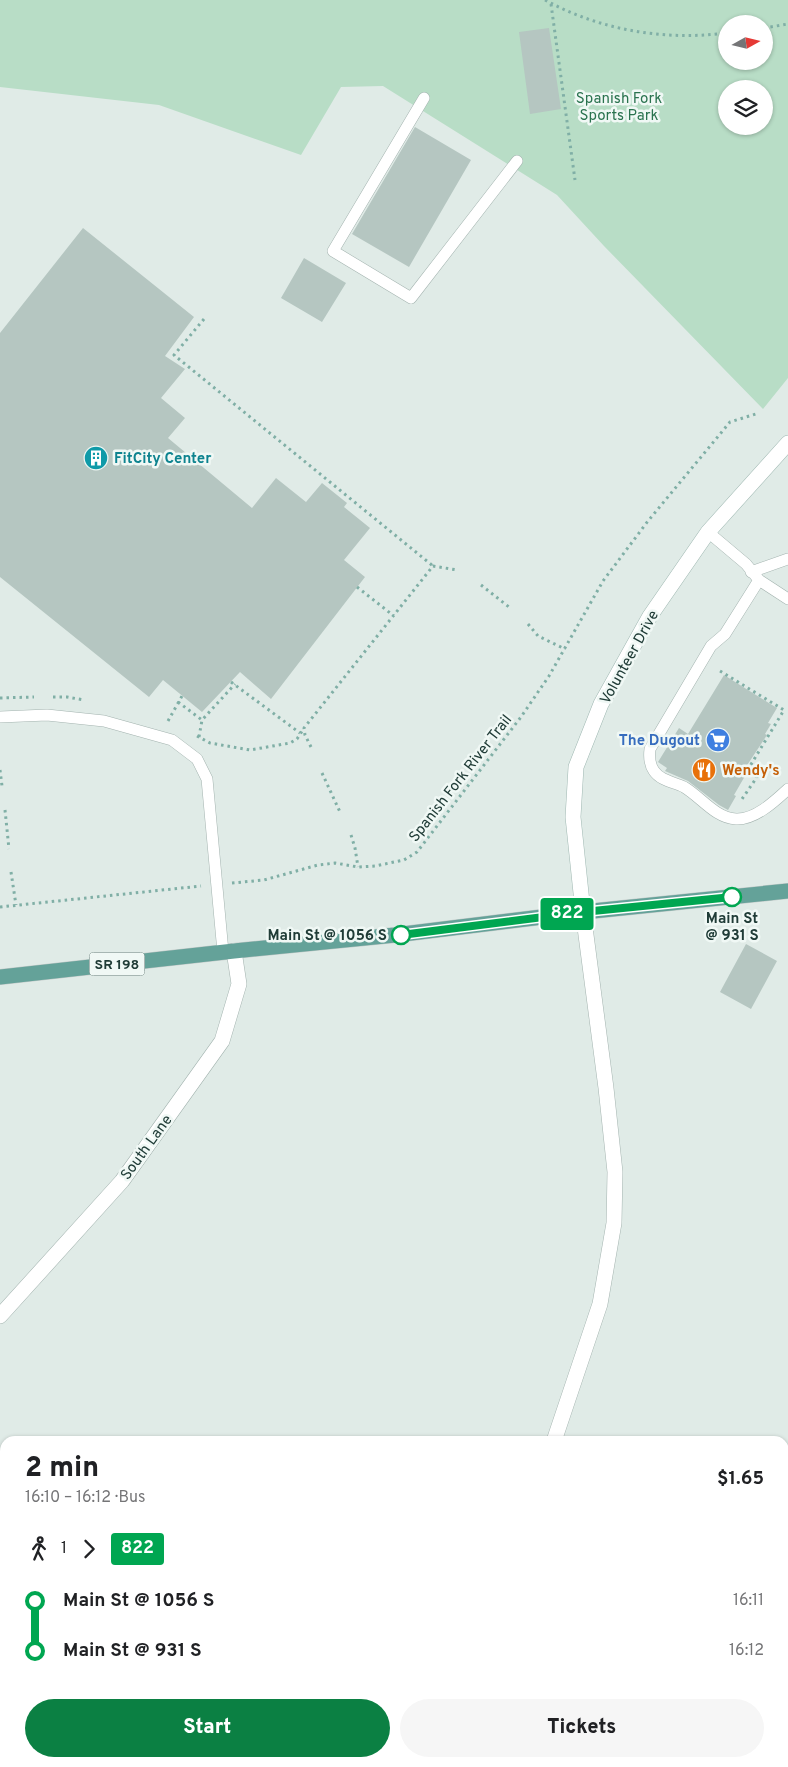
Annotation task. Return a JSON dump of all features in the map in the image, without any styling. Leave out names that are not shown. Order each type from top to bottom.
[{"type":"main road","name":"SR 198","points":[[0,977],[788,891]]},
{"type":"street","name":"Volunteer Drive","points":[[556,1436],[600,1304],[614,1224],[615,1172],[573,817],[576,767],[602,704],[650,616],[708,532],[788,443]]},
{"type":"street","name":"South Lane","points":[[0,1316],[122,1181],[222,1041],[239,984],[229,951]]},
{"type":"lane","points":[[424,98],[333,251],[411,298],[517,161]]},
{"type":"lane","points":[[708,532],[746,564],[755,576],[788,599]]},
{"type":"lane","points":[[788,559],[755,576],[725,634],[711,646],[650,749],[649,760],[654,772],[663,779],[684,787],[720,815],[735,819],[749,817],[774,802],[788,789]]},
{"type":"lane","points":[[0,717],[47,715],[104,721],[172,740],[197,759],[207,779],[217,884],[229,951]]},
{"type":"path","points":[[545,0],[604,24],[644,33],[686,35],[718,33]]},
{"type":"path","points":[[551,3],[575,180]]},
{"type":"path","points":[[773,26],[788,24]]},
{"type":"path","points":[[204,320],[174,355],[433,566],[457,570]]},
{"type":"path","name":"Spanish Fork River Trail","points":[[0,907],[264,880],[318,865],[335,863],[375,866],[404,860],[417,852],[522,718],[565,649],[603,581],[654,513],[730,422],[760,413]]},
{"type":"path","points":[[311,747],[304,728],[433,566]]},
{"type":"path","points":[[481,585],[509,607]]},
{"type":"path","points":[[357,587],[394,616]]},
{"type":"path","points":[[528,624],[538,636],[565,649]]},
{"type":"path","points":[[720,671],[788,712]]},
{"type":"path","points":[[199,737],[202,720],[233,683],[300,733]]},
{"type":"path","points":[[168,721],[182,696]]},
{"type":"path","points":[[178,702],[202,720]]},
{"type":"path","points":[[734,805],[738,805],[757,777],[747,771],[784,710]]},
{"type":"path","points":[[0,770],[2,786]]},
{"type":"path","points":[[322,773],[340,812]]},
{"type":"path","points":[[5,810],[9,849]]},
{"type":"path","points":[[350,835],[355,848],[358,866]]},
{"type":"path","points":[[11,872],[16,905]]},
{"type":"green space","name":"Spanish Fork Sports Park","points":[[0,0],[788,0],[788,378],[763,409],[604,246],[557,195],[383,86],[341,87],[301,155],[159,105],[0,87]]},
{"type":"building","points":[[549,28],[561,109],[530,114],[519,32]]},
{"type":"building","points":[[415,127],[471,160],[409,267],[352,234]]},
{"type":"building","name":"FitCity Center","points":[[83,228],[194,317],[165,356],[185,369],[161,398],[185,418],[168,438],[252,508],[276,478],[306,502],[322,483],[347,503],[344,507],[370,528],[344,560],[365,577],[271,699],[240,672],[202,712],[163,680],[149,697],[0,577],[0,333]]},
{"type":"building","points":[[304,258],[346,283],[322,322],[281,298]]},
{"type":"building","name":"The Dugout","points":[[724,675],[777,708],[768,723],[771,724],[765,734],[767,735],[742,773],[745,776],[728,810],[688,781],[665,771],[667,768],[658,762],[679,728],[688,734]]},
{"type":"building","points":[[746,944],[777,961],[751,1009],[720,992]]},
{"type":"bus line","name":"822","points":[[401,935],[583,912],[732,897]]},
{"type":"place","name":"FitCity Center","points":[[96,458]]},
{"type":"place","name":"The Dugout","points":[[718,740]]},
{"type":"place","name":"Wendy's","points":[[704,770]]},
{"type":"place","name":"Main St @ 931 S","points":[[732,897]]},
{"type":"place","name":"Main St @ 1056 S","points":[[401,935]]}]
